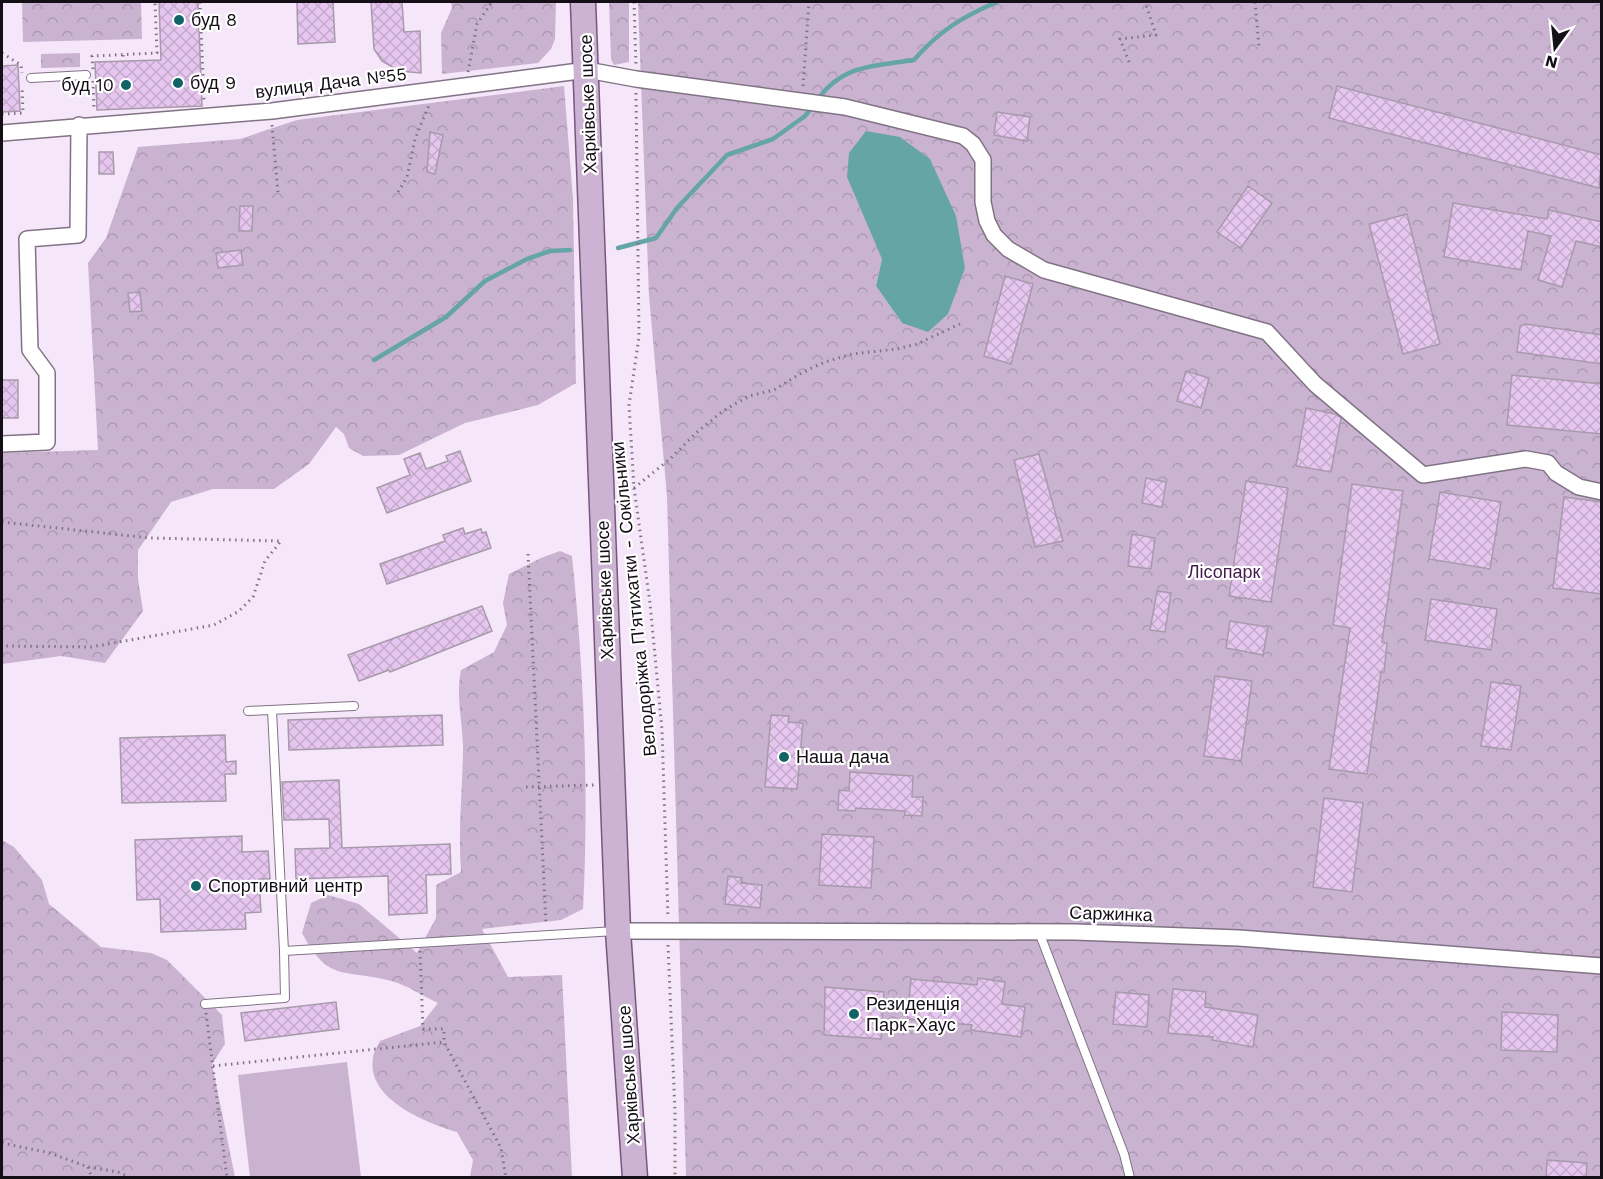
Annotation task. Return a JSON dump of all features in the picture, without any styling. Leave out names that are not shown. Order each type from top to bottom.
[{"type":"main road","name":"Харківське шосе","points":[[583,2],[618,931],[635,1178]]},
{"type":"street","name":"вулиця Дача №55","points":[[2,133],[272,111],[587,70],[636,79],[808,100],[945,129],[963,136],[973,144],[983,160],[983,202],[987,221],[994,235],[1008,249],[1044,270],[1267,332],[1315,384],[1423,475],[1526,459],[1548,463],[1556,473],[1579,487],[1602,492]]},
{"type":"street","points":[[2,444],[47,442],[46,373],[30,350],[27,239],[78,235],[79,125]]},
{"type":"street","name":"Саржинка","points":[[618,931],[1039,932],[1239,938],[1602,966]]},
{"type":"lane","points":[[31,78],[86,75]]},
{"type":"lane","points":[[248,711],[354,706]]},
{"type":"lane","points":[[205,1004],[285,998],[272,710]]},
{"type":"lane","points":[[284,951],[618,931]]},
{"type":"lane","points":[[1039,932],[1124,1154],[1130,1178]]},
{"type":"path","points":[[200,2],[204,112]]},
{"type":"path","points":[[467,77],[477,24],[492,2]]},
{"type":"path","points":[[808,100],[809,2]]},
{"type":"path","points":[[1129,62],[1120,39],[1156,35],[1145,2]]},
{"type":"path","points":[[1255,2],[1258,47]]},
{"type":"path","points":[[95,116],[92,56],[157,53],[159,46],[157,4]]},
{"type":"path","points":[[2,53],[21,65],[22,74]]},
{"type":"path","points":[[123,55],[123,61]]},
{"type":"path","points":[[2,114],[24,113],[22,84]]},
{"type":"path","points":[[398,192],[407,177],[415,139],[436,89]]},
{"type":"path","points":[[272,111],[278,193]]},
{"type":"path","name":"Велодоріжка П'ятихатки - Сокільники","points":[[636,125],[639,337],[629,405],[634,488],[650,603],[662,730],[669,911],[666,931],[675,1112],[675,1178]]},
{"type":"path","points":[[634,488],[670,459],[696,433],[749,396],[774,390],[825,362],[852,354],[897,350],[917,344],[960,324]]},
{"type":"path","points":[[2,522],[150,538],[281,541],[265,561],[253,597],[239,611],[214,625],[91,647],[2,646]]},
{"type":"path","points":[[528,554],[546,935]]},
{"type":"path","points":[[526,787],[613,784]]},
{"type":"path","points":[[420,943],[423,1029],[444,1029],[444,1042],[501,1148],[506,1178]]},
{"type":"path","points":[[205,1004],[227,1178]]},
{"type":"path","points":[[213,1066],[444,1042]]},
{"type":"path","points":[[2,1143],[50,1153],[88,1167],[118,1172],[131,1178]]},
{"type":"path","points":[[88,1167],[92,1178]]},
{"type":"green space","points":[[22,2],[141,2],[142,39],[23,42]]},
{"type":"green space","points":[[451,2],[556,2],[555,39],[551,49],[538,63],[442,74],[441,33],[452,8]]},
{"type":"green space","points":[[609,2],[629,2],[629,62],[614,65],[611,59]]},
{"type":"green space","name":"Лісопарк","points":[[638,2],[1601,2],[1601,1177],[686,1177],[667,496],[649,296]],"holes":[[[882,259],[902,323],[876,286]]]},
{"type":"green space","points":[[80,53],[80,67],[41,68],[41,54]]},
{"type":"green space","points":[[564,86],[573,199],[576,383],[538,405],[465,423],[399,455],[363,456],[349,448],[344,434],[336,427],[309,464],[274,489],[213,489],[171,502],[138,550],[138,579],[143,611],[105,663],[61,656],[2,664],[2,453],[98,450],[88,263],[106,238],[138,147],[240,139],[297,120]]},
{"type":"green space","points":[[560,551],[572,556],[580,644],[586,821],[583,909],[561,920],[482,929],[508,977],[562,975],[572,1177],[470,1177],[473,1160],[457,1132],[430,1122],[401,1107],[388,1097],[379,1086],[373,1073],[373,1056],[380,1041],[420,1026],[438,1003],[397,983],[375,977],[349,974],[330,967],[321,960],[302,933],[311,903],[328,895],[359,904],[417,953],[436,918],[436,885],[461,872],[463,744],[459,681],[461,670],[494,652],[507,625],[503,603],[509,574]]},
{"type":"green space","points":[[2,840],[14,847],[42,880],[49,904],[101,947],[151,953],[167,960],[222,1015],[225,1044],[212,1064],[235,1177],[2,1177]]},
{"type":"green space","points":[[347,1062],[361,1177],[250,1177],[238,1075]]},
{"type":"shaded area","points":[[866,131],[900,137],[930,159],[956,216],[965,268],[948,314],[928,332],[902,323],[876,286],[882,259],[847,177],[849,153]]},
{"type":"building","points":[[159,2],[198,2],[202,106],[97,110],[95,62],[161,60]]},
{"type":"building","points":[[297,2],[333,2],[335,42],[298,44]]},
{"type":"building","points":[[371,2],[402,2],[404,32],[420,31],[421,73],[399,71],[382,61],[374,49]]},
{"type":"building","points":[[18,65],[20,111],[2,112],[2,66]]},
{"type":"building","points":[[1337,86],[1602,155],[1599,188],[1329,118]]},
{"type":"building","points":[[997,112],[1030,117],[1027,141],[994,135]]},
{"type":"building","points":[[430,132],[443,135],[435,174],[427,172]]},
{"type":"building","points":[[99,152],[113,152],[114,174],[99,174]]},
{"type":"building","points":[[1248,186],[1272,203],[1241,248],[1217,232]]},
{"type":"building","points":[[1453,203],[1547,219],[1549,210],[1602,222],[1602,247],[1576,241],[1562,287],[1538,280],[1551,236],[1528,231],[1521,270],[1444,257]]},
{"type":"building","points":[[240,206],[253,206],[252,231],[239,231]]},
{"type":"building","points":[[1407,214],[1440,344],[1403,354],[1369,224]]},
{"type":"building","points":[[241,250],[243,265],[218,268],[216,253]]},
{"type":"building","points":[[1005,276],[1033,284],[1011,364],[984,356]]},
{"type":"building","points":[[140,292],[142,311],[130,312],[128,293]]},
{"type":"building","points":[[1525,324],[1602,335],[1602,364],[1517,352],[1520,326]]},
{"type":"building","points":[[1186,371],[1209,378],[1201,408],[1177,401]]},
{"type":"building","points":[[1512,375],[1602,384],[1602,434],[1507,425]]},
{"type":"building","points":[[2,380],[18,380],[18,418],[2,418]]},
{"type":"building","points":[[1306,408],[1335,414],[1341,418],[1331,472],[1296,466]]},
{"type":"building","points":[[460,451],[471,481],[387,513],[377,488],[410,475],[404,459],[420,453],[426,469],[448,461],[446,456]]},
{"type":"building","points":[[1039,454],[1063,541],[1035,547],[1014,460]]},
{"type":"building","points":[[1146,478],[1166,482],[1162,507],[1142,503]]},
{"type":"building","points":[[1246,481],[1288,488],[1271,602],[1229,596]]},
{"type":"building","points":[[1352,484],[1403,491],[1382,642],[1387,643],[1384,672],[1381,672],[1367,774],[1329,769],[1350,628],[1333,625]]},
{"type":"building","points":[[1440,492],[1501,502],[1490,569],[1429,559]]},
{"type":"building","points":[[1564,497],[1602,502],[1602,594],[1553,588]]},
{"type":"building","points":[[463,528],[465,534],[481,529],[482,533],[486,532],[491,548],[387,584],[380,564],[445,541],[443,535]]},
{"type":"building","points":[[1132,534],[1155,538],[1151,569],[1128,566]]},
{"type":"building","points":[[1157,591],[1171,593],[1165,632],[1150,630]]},
{"type":"building","points":[[1431,599],[1497,609],[1491,650],[1425,640]]},
{"type":"building","points":[[482,606],[492,631],[390,672],[389,670],[359,681],[348,655]]},
{"type":"building","points":[[1230,621],[1268,627],[1263,655],[1226,648]]},
{"type":"building","points":[[1215,676],[1252,681],[1241,761],[1204,756]]},
{"type":"building","points":[[1491,682],[1521,686],[1511,750],[1481,746]]},
{"type":"building","points":[[442,715],[443,745],[289,750],[288,720]]},
{"type":"building","points":[[771,715],[789,716],[788,722],[803,723],[797,789],[765,787]]},
{"type":"building","points":[[225,735],[226,762],[236,761],[236,774],[225,774],[226,801],[122,803],[120,738]]},
{"type":"building","points":[[850,772],[913,776],[912,797],[923,797],[922,816],[905,815],[905,811],[856,808],[855,811],[838,810],[839,790],[849,791]]},
{"type":"building","points":[[339,780],[342,848],[450,844],[451,874],[426,875],[427,913],[389,915],[388,876],[296,879],[295,849],[330,848],[329,819],[284,820],[282,782]]},
{"type":"building","points":[[1324,798],[1363,803],[1352,892],[1313,887]]},
{"type":"building","points":[[822,834],[874,837],[871,888],[819,885]]},
{"type":"building","points":[[242,836],[242,852],[268,851],[270,879],[259,879],[261,912],[245,913],[246,929],[161,932],[160,899],[137,900],[135,840]]},
{"type":"building","points":[[728,876],[742,878],[741,883],[762,885],[760,908],[725,904]]},
{"type":"building","points":[[978,978],[1005,982],[1002,1004],[1025,1007],[1021,1037],[971,1030],[972,1025],[907,1019],[911,979],[977,985]]},
{"type":"building","name":"Резиденція Парк-Хаус","points":[[825,987],[884,992],[881,1039],[824,1035]]},
{"type":"building","points":[[1173,989],[1206,992],[1205,1007],[1258,1015],[1253,1047],[1212,1040],[1213,1037],[1168,1033]]},
{"type":"building","points":[[1116,992],[1149,995],[1147,1027],[1113,1024]]},
{"type":"building","points":[[336,1002],[339,1029],[245,1041],[241,1013]]},
{"type":"building","points":[[1502,1012],[1558,1015],[1557,1052],[1501,1050]]},
{"type":"building","points":[[1547,1160],[1587,1163],[1586,1178],[1546,1178]]},
{"type":"waterway","points":[[818,99],[838,79],[849,73],[874,66],[914,60],[952,26],[997,2]]},
{"type":"waterway","points":[[618,248],[656,238],[677,208],[727,155],[773,139],[805,116],[813,106]]},
{"type":"waterway","points":[[374,360],[446,317],[485,281],[527,259],[550,251],[570,250]]},
{"type":"place","name":"буд 8","points":[[179,20]]},
{"type":"place","name":"буд 9","points":[[178,83]]},
{"type":"place","name":"буд 10","points":[[126,85]]},
{"type":"place","name":"Наша дача","points":[[784,757]]},
{"type":"place","name":"Спортивний центр","points":[[196,886]]},
{"type":"place","name":"Резиденція Парк-Хаус","points":[[854,1014]]}]
